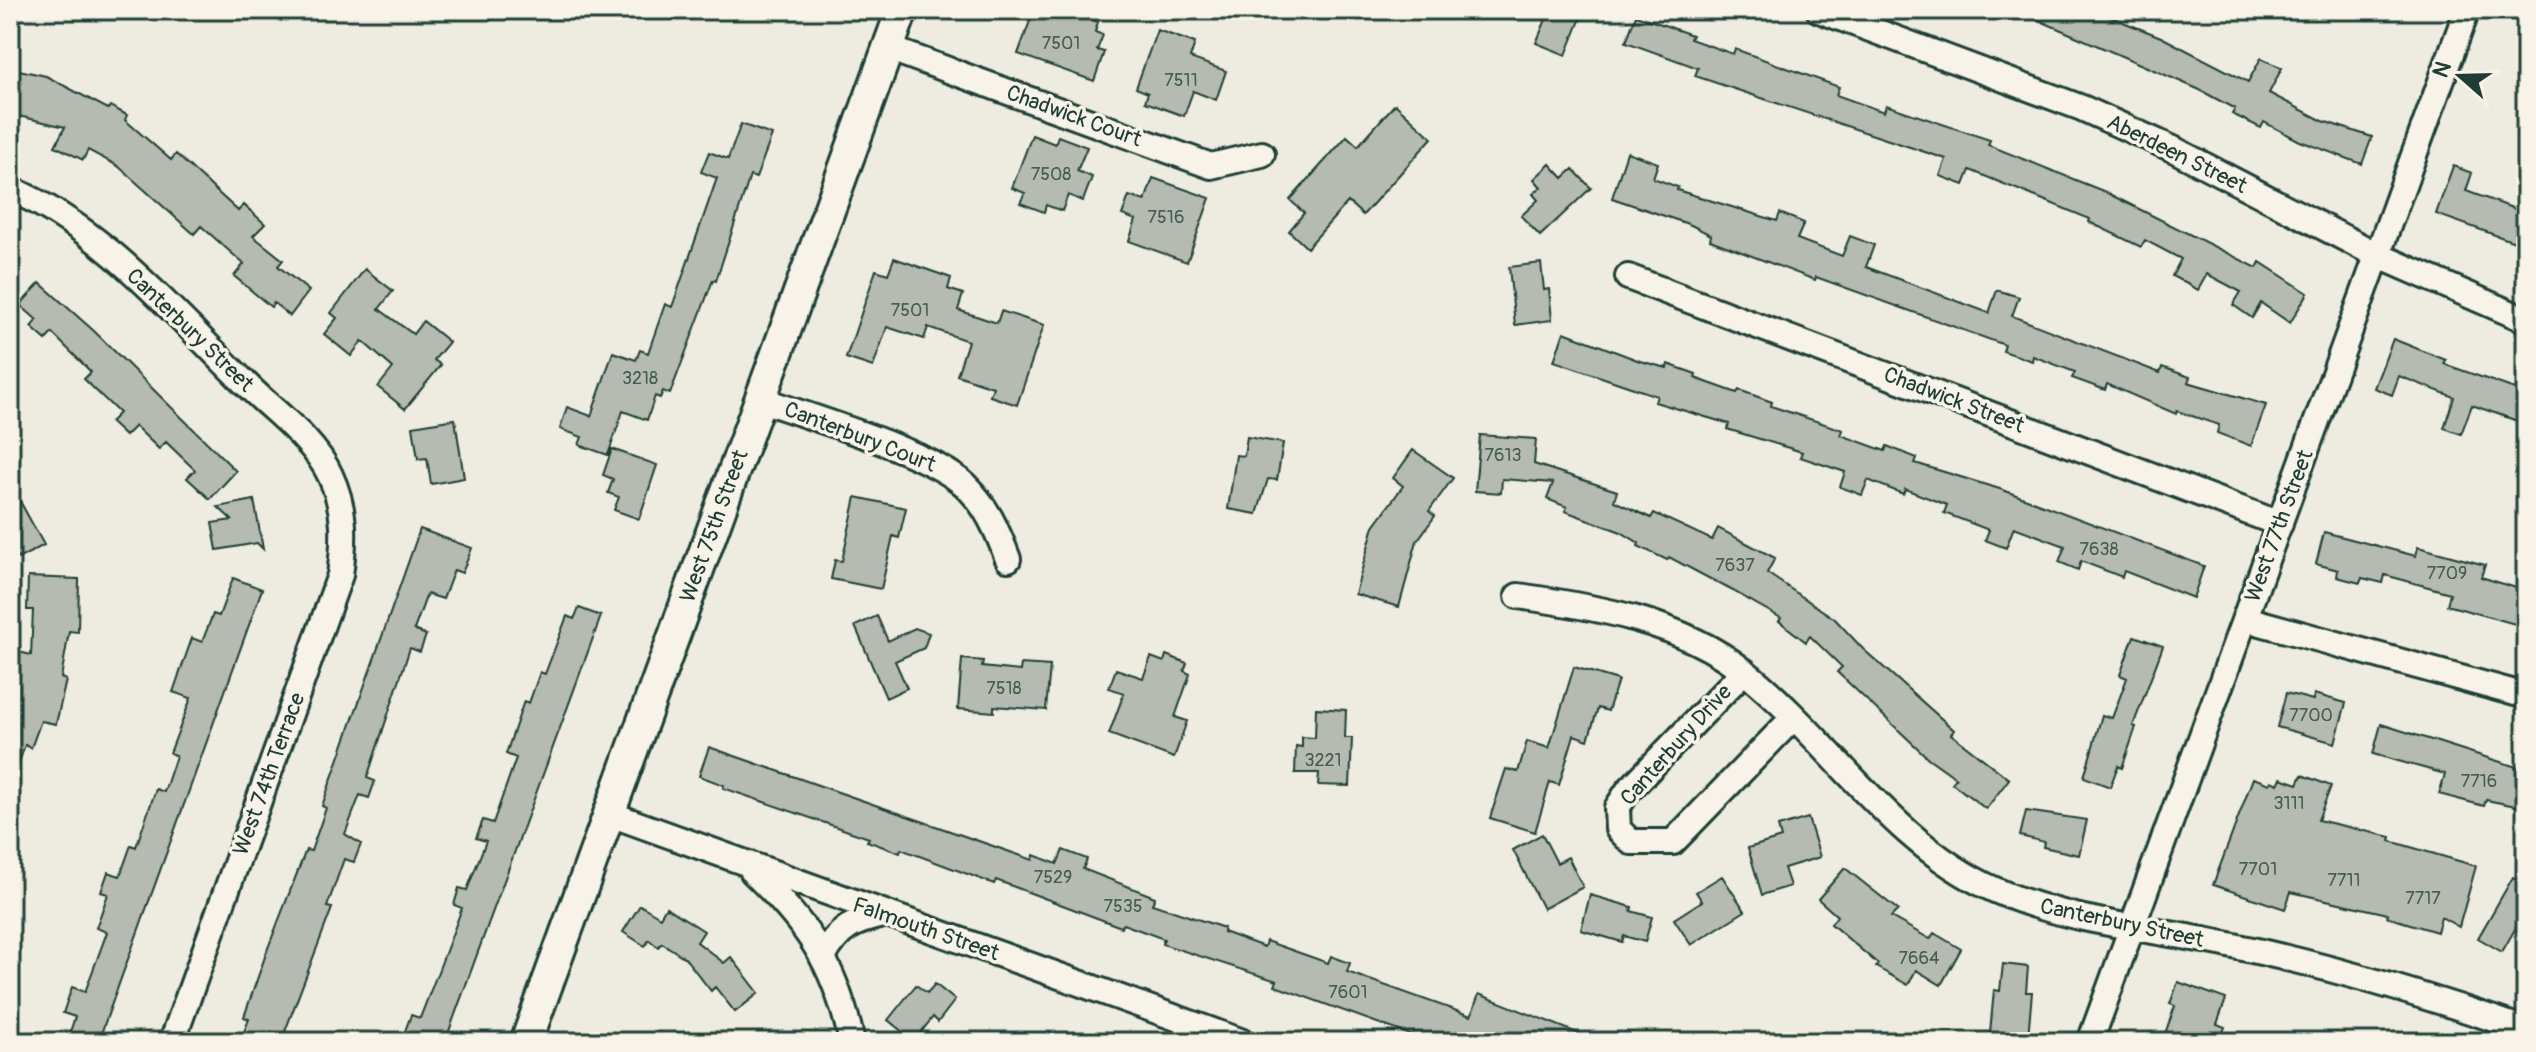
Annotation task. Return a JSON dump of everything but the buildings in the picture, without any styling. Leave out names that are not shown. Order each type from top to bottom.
[{"type":"main road","name":"West 75th Street","points":[[526,1042],[902,10]]},
{"type":"street","name":"Aberdeen Street","points":[[1819,10],[2082,108],[2173,149],[2377,255],[2526,320]]},
{"type":"street","name":"West 77th Street","points":[[2090,1042],[2467,10]]},
{"type":"street","name":"Chadwick Court","points":[[888,48],[1211,166],[1262,154]]},
{"type":"street","name":"Canterbury Street","points":[[10,189],[57,213],[106,249],[299,436],[329,472],[341,503]]},
{"type":"street","name":"Chadwick Street","points":[[1628,277],[2280,524]]},
{"type":"street","name":"Canterbury Court","points":[[760,399],[936,464],[963,483],[983,505],[996,525],[1008,559]]},
{"type":"street","name":"West 74th Terrace","points":[[172,1042],[340,575],[346,535],[341,503]]},
{"type":"street","name":"Canterbury Street","points":[[1518,596],[1615,611],[1652,623],[1744,671],[1908,830],[1950,863],[1991,888],[2047,911],[2316,964],[2416,992],[2526,1030]]},
{"type":"street","points":[[2246,619],[2526,696]]},
{"type":"street","name":"Canterbury Drive","points":[[1744,671],[1623,799],[1616,818],[1618,829],[1631,842],[1673,842],[1793,718]]},
{"type":"street","name":"Falmouth Street","points":[[610,814],[883,915],[1243,1042]]},
{"type":"street","points":[[746,865],[796,914],[824,956],[846,1014],[852,1042]]},
{"type":"street","points":[[824,956],[832,939],[847,925],[883,915]]}]
